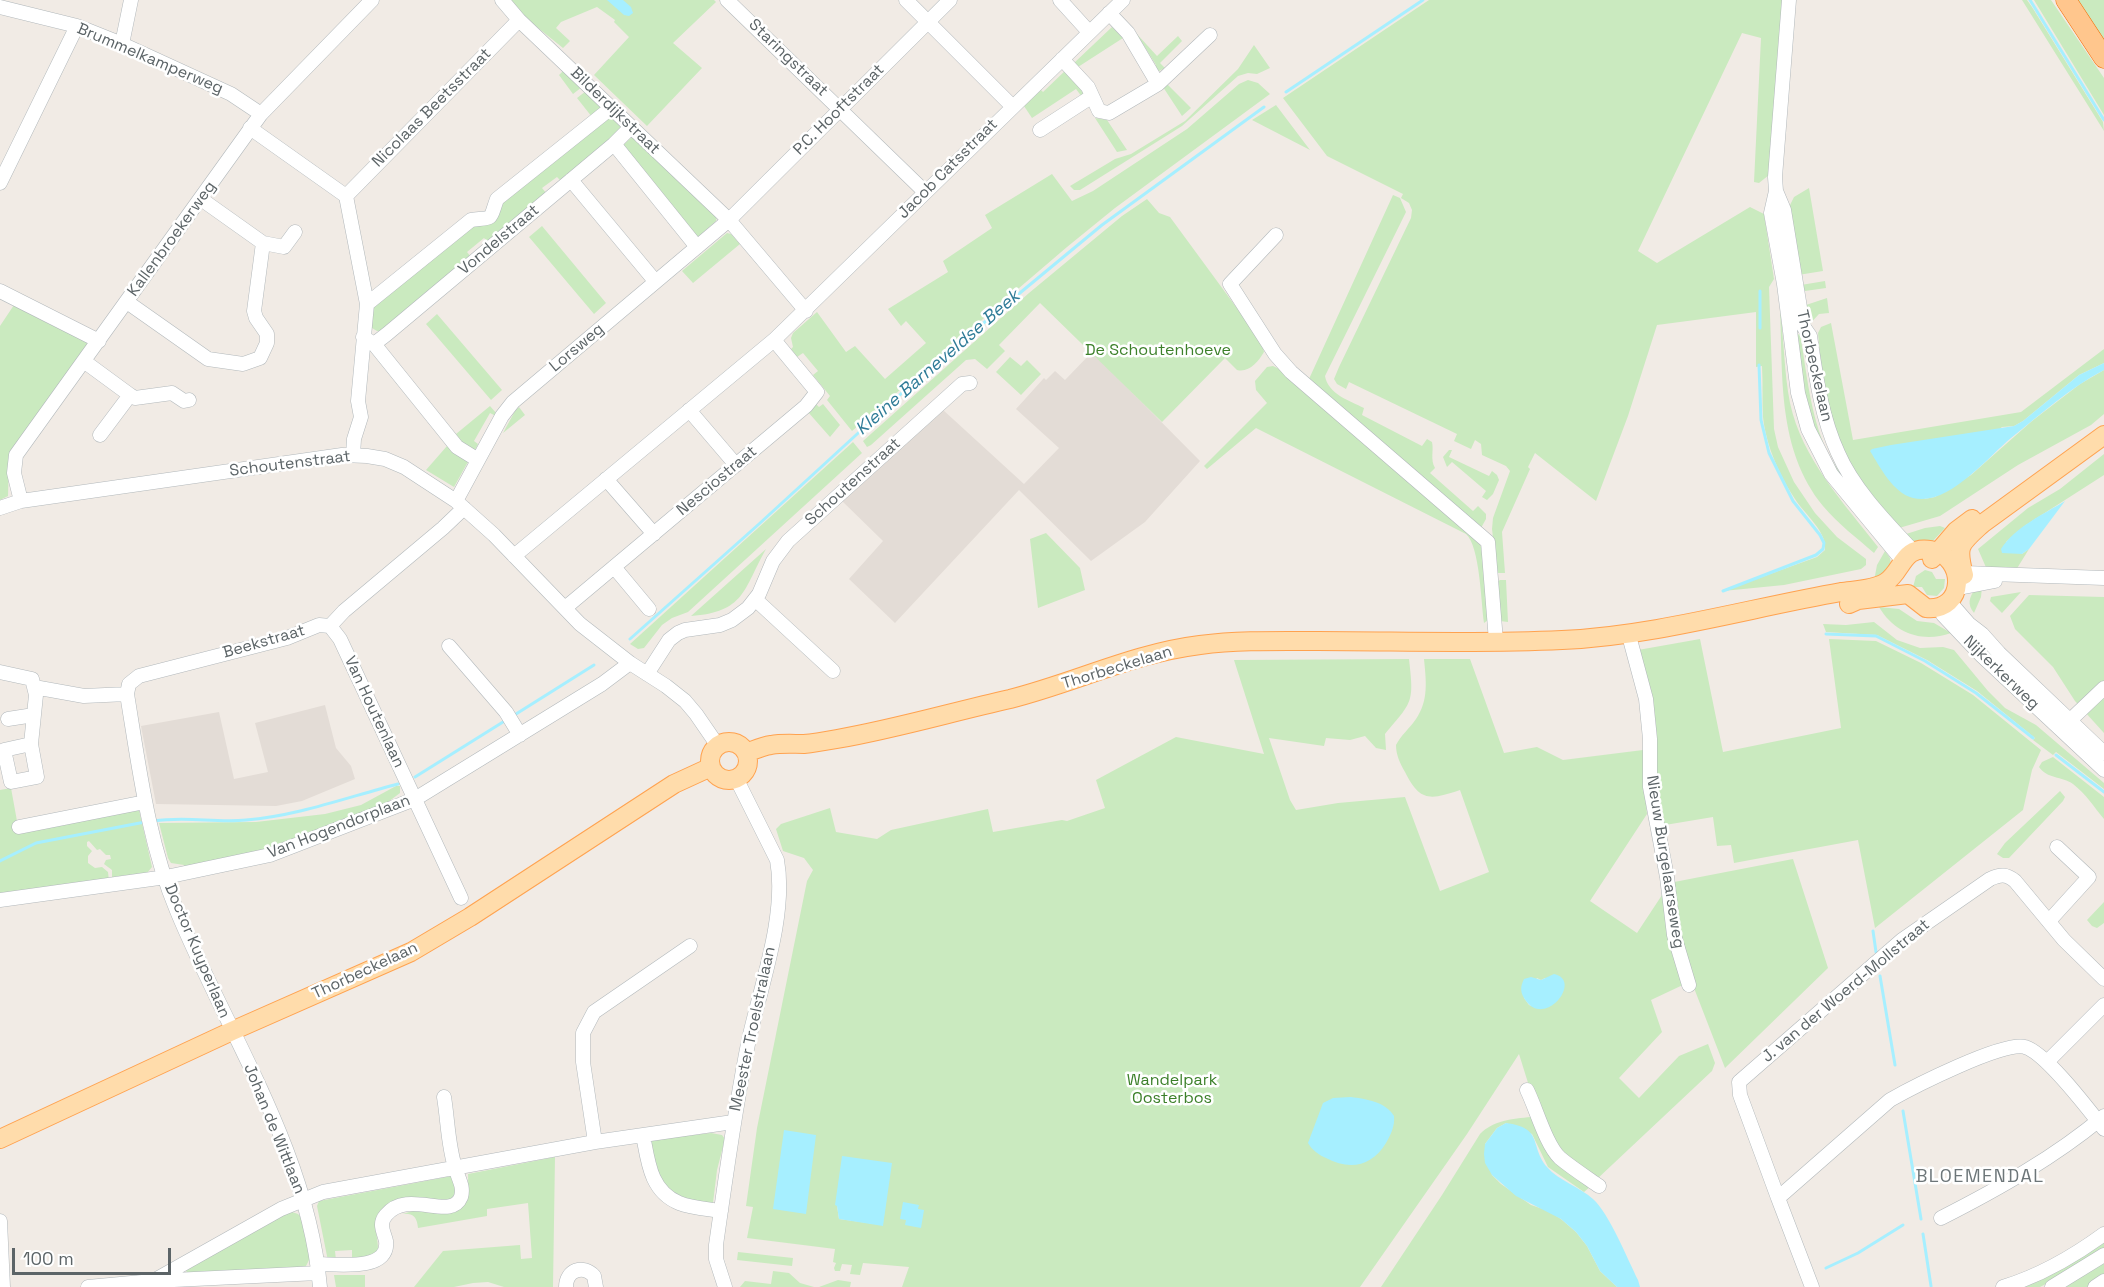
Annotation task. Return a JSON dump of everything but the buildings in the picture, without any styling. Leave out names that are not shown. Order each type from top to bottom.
[{"type":"highway","points":[[2066,0],[2104,58]]},
{"type":"main road","points":[[2104,428],[2074,451],[1972,518],[1914,561],[1901,580],[1903,598],[1917,613],[1924,616],[1957,589],[1961,545],[1982,524],[2104,435]]},
{"type":"main road","points":[[1914,561],[1949,560],[1957,589]]},
{"type":"main road","name":"Thorbeckelaan","points":[[746,753],[772,744],[840,739],[1007,699],[1052,687],[1136,659],[1198,645],[1267,641],[1562,640],[1628,632],[1871,587],[1914,561]]},
{"type":"main road","name":"Thorbeckelaan","points":[[1755,610],[1810,609],[1849,604],[1867,605],[1903,598]]},
{"type":"main road","points":[[725,742],[741,746],[746,753],[747,768],[736,778],[729,780],[721,778],[711,767],[712,752],[725,742]]},
{"type":"main road","name":"Thorbeckelaan","points":[[0,1139],[232,1031],[411,952],[470,917],[674,784],[711,767]]},
{"type":"street","points":[[122,44],[131,0]]},
{"type":"street","name":"Kallenbroekerweg","points":[[21,501],[14,473],[16,455],[250,128],[372,0]]},
{"type":"street","name":"Bilderdijkstraat","points":[[502,0],[519,20],[729,220],[806,311]]},
{"type":"street","name":"Staringstraat","points":[[727,0],[925,192]]},
{"type":"street","points":[[906,0],[1012,106]]},
{"type":"street","name":"P.C. Hooftstraat","points":[[729,220],[950,0]]},
{"type":"street","points":[[1060,0],[1089,32]]},
{"type":"street","name":"Jacob Catsstraat","points":[[514,556],[806,311],[1012,106],[1123,0]]},
{"type":"street","name":"Thorbeckelaan","points":[[1789,0],[1775,177],[1776,191],[1771,213],[1784,284],[1801,405],[1808,429],[1831,474],[1858,508],[1914,561]]},
{"type":"street","name":"Brummelkamperweg","points":[[0,7],[77,26],[122,44],[231,94],[261,114]]},
{"type":"street","points":[[1109,13],[1128,33],[1158,84]]},
{"type":"street","name":"Nicolaas Beetsstraat","points":[[346,195],[519,20]]},
{"type":"street","points":[[0,183],[77,26]]},
{"type":"street","points":[[1062,59],[1088,87],[1099,111],[1109,113],[1158,84],[1210,35]]},
{"type":"street","points":[[1040,130],[1091,96]]},
{"type":"street","name":"Vondelstraat","points":[[367,304],[471,220],[486,220],[493,214],[500,197],[611,108]]},
{"type":"street","name":"Vondelstraat","points":[[369,340],[571,180],[631,127]]},
{"type":"street","points":[[250,128],[346,195],[367,304],[369,340],[358,401],[360,417],[354,439],[353,455]]},
{"type":"street","name":"Bilderdijkstraat","points":[[614,144],[697,247]]},
{"type":"street","points":[[571,180],[656,281]]},
{"type":"street","name":"Thorbeckelaan","points":[[1776,191],[1784,210],[1803,326],[1810,336],[1823,411],[1832,441],[1856,483],[1914,561]]},
{"type":"street","points":[[201,199],[263,243],[284,248],[295,232]]},
{"type":"street","name":"Lorsweg","points":[[460,505],[478,460],[502,416],[513,402],[729,220]]},
{"type":"street","points":[[1276,236],[1230,284],[1275,354],[1284,364],[1488,542],[1496,641]]},
{"type":"street","points":[[127,302],[208,359],[243,364],[253,362],[260,358],[267,343],[267,334],[254,311],[263,243]]},
{"type":"street","points":[[0,291],[99,341]]},
{"type":"street","points":[[369,340],[457,447],[478,460]]},
{"type":"street","name":"Nesciostraat","points":[[565,608],[806,406],[817,392],[774,340]]},
{"type":"street","points":[[84,362],[135,398],[172,393],[184,401],[189,400]]},
{"type":"street","name":"Schoutenstraat","points":[[647,674],[669,640],[678,633],[684,630],[720,625],[732,620],[748,608],[755,599],[773,561],[788,541],[955,390],[962,384],[970,383]]},
{"type":"street","points":[[100,435],[130,395]]},
{"type":"street","points":[[689,410],[736,465]]},
{"type":"street","name":"Schoutenstraat","points":[[0,508],[21,501],[342,454],[386,459],[404,467],[460,505],[494,535],[586,629],[685,701],[718,746]]},
{"type":"street","points":[[606,479],[654,534]]},
{"type":"street","points":[[330,626],[344,611],[443,528],[460,505]]},
{"type":"street","points":[[614,567],[650,609]]},
{"type":"street","points":[[1957,589],[2014,576],[2104,578]]},
{"type":"street","name":"Nijkerkerweg","points":[[1957,589],[1969,624],[1982,634],[2104,770]]},
{"type":"street","name":"Nijkerkerweg","points":[[1957,589],[1982,656],[2065,726],[2104,753]]},
{"type":"street","points":[[755,599],[832,671]]},
{"type":"street","name":"Beekstraat","points":[[127,694],[129,684],[139,676],[286,638],[319,625],[330,626]]},
{"type":"street","name":"Van Houtenlaan","points":[[330,626],[340,639],[461,898]]},
{"type":"street","name":"Nieuw Burgelaarseweg","points":[[1628,632],[1647,708],[1650,739],[1650,787],[1667,877],[1674,935],[1689,985]]},
{"type":"street","points":[[449,646],[506,712],[520,735]]},
{"type":"street","name":"Van Hogendorplaan","points":[[0,900],[166,877],[270,855],[415,799],[602,684],[630,663]]},
{"type":"street","points":[[0,672],[84,696],[127,694]]},
{"type":"street","points":[[31,744],[36,695],[33,683]]},
{"type":"street","points":[[2065,726],[2104,688]]},
{"type":"street","name":"Doctor Kuyperlaan","points":[[127,694],[151,831],[176,909],[232,1031]]},
{"type":"street","points":[[8,719],[34,715]]},
{"type":"street","name":"Meester Troelstralaan","points":[[725,1287],[716,1259],[716,1245],[733,1122],[777,915],[779,875],[777,860],[736,778]]},
{"type":"street","points":[[19,827],[146,804]]},
{"type":"street","points":[[2049,921],[2089,877],[2057,847]]},
{"type":"street","name":"J. van der Woerd-Mollstraat","points":[[1779,1198],[1740,1095],[1740,1082],[1902,940],[1990,879],[1998,875],[2007,875],[2015,881],[2064,940],[2104,979]]},
{"type":"street","points":[[594,1142],[583,1062],[584,1034],[594,1012],[690,946]]},
{"type":"street","points":[[2047,1062],[2104,1005]]},
{"type":"street","name":"Johan de Wittlaan","points":[[232,1031],[255,1077],[298,1180],[318,1268],[320,1287]]},
{"type":"street","points":[[1812,1287],[1779,1198],[1890,1100],[1907,1090],[2000,1049],[2024,1046],[2047,1062],[2102,1122],[1990,1193],[1941,1218]]},
{"type":"street","points":[[1527,1090],[1539,1114],[1546,1138],[1559,1157],[1599,1186]]},
{"type":"street","points":[[88,1287],[364,1264],[381,1257],[386,1250],[382,1223],[386,1214],[401,1204],[419,1203],[445,1208],[454,1205],[460,1199],[463,1188],[455,1168],[444,1097]]},
{"type":"street","points":[[153,1281],[281,1209],[323,1192],[594,1142],[733,1122]]},
{"type":"street","points":[[643,1135],[651,1174],[656,1184],[667,1196],[679,1203],[721,1211]]},
{"type":"street","points":[[0,1221],[3,1287]]},
{"type":"street","points":[[2003,1287],[2050,1268],[2104,1234]]},
{"type":"street","points":[[2052,1287],[2104,1256]]},
{"type":"street","points":[[566,1287],[568,1276],[581,1269],[594,1276],[596,1287]]},
{"type":"street","points":[[2095,1287],[2104,1281]]},
{"type":"shaded area","points":[[1092,352],[1200,461],[1145,522],[1091,561],[1019,490],[895,623],[849,579],[883,541],[841,500],[942,409],[1024,484],[1059,448],[1016,409],[1044,378],[1046,380],[1055,371],[1065,380]]},
{"type":"shaded area","points":[[325,705],[336,748],[351,766],[355,779],[302,801],[276,806],[156,804],[141,726],[219,712],[234,779],[268,772],[255,723]]},
{"type":"green space","points":[[511,0],[714,0],[716,2],[673,43],[702,68],[647,126],[594,75],[629,37],[614,22],[615,20],[597,7],[561,22],[556,28],[570,41],[563,48],[527,19]]},
{"type":"green space","points":[[1429,0],[1783,0],[1769,175],[1759,183],[1754,182],[1761,38],[1742,33],[1638,251],[1657,263],[1750,207],[1764,214],[1774,279],[1769,287],[1774,429],[1778,447],[1794,482],[1815,513],[1837,537],[1866,559],[1866,565],[1861,569],[1784,585],[1723,591],[1817,557],[1825,550],[1823,536],[1789,490],[1767,439],[1763,417],[1762,366],[1756,367],[1756,312],[1657,325],[1628,416],[1596,501],[1535,453],[1502,532],[1505,573],[1497,573],[1492,529],[1493,518],[1510,471],[1506,466],[1482,455],[1481,444],[1475,440],[1471,449],[1454,441],[1457,434],[1349,382],[1346,389],[1337,384],[1334,379],[1339,367],[1411,218],[1412,210],[1409,203],[1401,198],[1403,194],[1327,156],[1283,98]]},
{"type":"green space","points":[[2022,0],[2027,0],[2032,7],[2103,122],[2104,131]]},
{"type":"green space","points":[[2034,0],[2051,0],[2104,78],[2104,115]]},
{"type":"green space","points":[[2071,0],[2104,0],[2104,50]]},
{"type":"green space","points":[[1112,27],[1123,38],[1078,67],[1074,63]]},
{"type":"green space","points":[[1136,33],[1157,56],[1178,36],[1182,41],[1160,63],[1165,68],[1159,71],[1156,70],[1156,65]]},
{"type":"green space","points":[[1254,45],[1270,68],[1257,74],[1248,73],[1238,76],[1182,126],[1080,190],[1074,190],[1070,186],[1115,159],[1131,154],[1185,121],[1238,69]]},
{"type":"green space","points":[[1067,69],[1084,92],[1082,97],[1076,89],[1032,118],[1024,106]]},
{"type":"green space","points":[[564,70],[582,87],[573,94],[559,75]]},
{"type":"green space","points":[[1248,80],[1258,83],[1270,94],[1115,208],[852,431],[827,400],[830,396],[813,375],[818,371],[803,353],[797,357],[791,349],[793,333],[817,312],[846,352],[855,346],[885,379],[926,343],[906,321],[901,326],[888,309],[948,272],[943,261],[992,228],[985,215],[1052,174],[1072,201],[1093,191],[1187,129],[1239,84]]},
{"type":"green space","points":[[1166,83],[1191,108],[1182,116],[1163,87]]},
{"type":"green space","points":[[586,91],[604,108],[592,117],[577,98]]},
{"type":"green space","points":[[1276,105],[1310,150],[1252,120]]},
{"type":"green space","points":[[611,115],[621,124],[622,128],[562,182],[557,177],[542,188],[547,194],[489,243],[484,238],[467,252],[471,257],[382,331],[372,328],[372,303],[501,199]]},
{"type":"green space","points":[[1095,118],[1107,120],[1127,150],[1117,152]]},
{"type":"green space","points":[[633,136],[717,215],[716,221],[698,237],[695,237],[622,146]]},
{"type":"green space","points":[[1809,188],[1823,271],[1798,275],[1788,209],[1794,197]]},
{"type":"green space","points":[[1393,195],[1400,198],[1406,212],[1325,376],[1330,388],[1346,400],[1364,408],[1362,415],[1422,446],[1427,439],[1432,442],[1435,468],[1430,473],[1473,511],[1478,506],[1486,514],[1481,528],[1309,379]]},
{"type":"green space","name":"De Schoutenhoeve","points":[[1147,199],[1159,213],[1170,217],[1261,341],[1264,352],[1253,366],[1245,370],[1237,370],[1225,358],[1162,422],[1040,303],[999,345],[1005,351],[987,369],[975,359],[966,360],[867,447],[863,441],[1029,293],[1122,216]]},
{"type":"green space","points":[[542,226],[606,303],[594,314],[529,237]]},
{"type":"green space","points":[[727,233],[731,234],[740,244],[693,283],[682,271]]},
{"type":"green space","points":[[1825,281],[1826,288],[1805,291],[1801,285]]},
{"type":"green space","points":[[1827,298],[1829,313],[1819,314],[1807,327],[1803,306]]},
{"type":"green space","points":[[16,302],[91,341],[9,460],[8,496],[0,500],[0,326]]},
{"type":"green space","points":[[1780,308],[1788,391],[1796,423],[1814,462],[1838,497],[1878,547],[1874,553],[1823,506],[1808,484],[1797,461],[1785,412]]},
{"type":"green space","points":[[437,314],[502,390],[491,400],[426,324]]},
{"type":"green space","points":[[1831,323],[1853,440],[2021,412],[2104,349],[2104,363],[2079,375],[2023,421],[2014,426],[2002,427],[1924,499],[1935,497],[1971,475],[2032,421],[2080,384],[2104,370],[2104,414],[2091,425],[2018,465],[1940,516],[1899,528],[1862,485],[1842,453],[1823,388],[1818,333],[1821,327]]},
{"type":"green space","points":[[1800,334],[1813,408],[1827,451],[1847,482],[1889,531],[1843,481],[1823,449],[1811,418],[1803,386],[1796,335]]},
{"type":"green space","points":[[1010,357],[1021,366],[1027,360],[1041,374],[1021,395],[996,372]]},
{"type":"green space","points":[[1273,366],[1290,374],[1476,535],[1481,547],[1490,614],[1488,620],[1484,623],[1477,562],[1471,540],[1466,534],[1256,428],[1207,469],[1204,466],[1267,403],[1256,390],[1255,381],[1267,367]]},
{"type":"green space","points":[[814,402],[819,407],[823,404],[840,425],[830,437],[808,412]]},
{"type":"green space","points":[[490,406],[497,414],[496,416],[490,413],[474,441],[478,444],[475,450],[463,443],[456,434]]},
{"type":"green space","points":[[519,407],[525,415],[503,433],[515,411]]},
{"type":"green space","points":[[853,442],[862,453],[688,612],[662,625],[644,648],[638,649],[630,644]]},
{"type":"green space","points":[[447,446],[469,460],[454,487],[426,470]]},
{"type":"green space","points":[[1449,450],[1452,450],[1449,457],[1489,476],[1492,471],[1497,475],[1499,480],[1493,494],[1487,500],[1482,497],[1486,491],[1452,462],[1447,467],[1443,457]]},
{"type":"green space","points":[[2104,454],[2104,475],[2026,525],[2006,542],[2022,554],[2029,549],[2016,570],[1988,572],[1978,549],[2028,508],[2060,489]]},
{"type":"green space","points":[[1940,526],[1945,528],[1931,543],[1919,546],[1903,535],[1925,528]]},
{"type":"green space","points":[[1046,533],[1080,568],[1085,590],[1038,608],[1030,539]]},
{"type":"green space","points":[[766,549],[746,587],[732,604],[709,614],[691,616]]},
{"type":"green space","points":[[1885,551],[1890,558],[1892,570],[1874,581],[1877,565]]},
{"type":"green space","points":[[1925,570],[1932,572],[1936,579],[1945,579],[1944,588],[1937,596],[1927,595],[1922,587],[1913,587],[1916,576]]},
{"type":"green space","points":[[1506,580],[1508,622],[1500,621],[1497,582]]},
{"type":"green space","points":[[1982,587],[1981,597],[1974,613],[1970,607],[1970,598],[1975,589]]},
{"type":"green space","points":[[2021,592],[2002,613],[1990,601],[1991,597]]},
{"type":"green space","points":[[2029,595],[2104,597],[2104,733],[2075,701],[2053,667],[2015,629],[2010,616]]},
{"type":"green space","points":[[1879,607],[1899,609],[1917,621],[1934,623],[1951,633],[1930,637],[1910,634],[1893,624]]},
{"type":"green space","points":[[1874,622],[1897,640],[1920,648],[1943,647],[1954,650],[2005,708],[2036,725],[2104,783],[2104,789],[2056,752],[2053,755],[2033,740],[2035,738],[1977,691],[1927,660],[1877,635],[1826,632],[1823,624],[1846,625]]},
{"type":"green space","points":[[1700,639],[1723,752],[1841,728],[1829,639],[1876,641],[1921,663],[1973,695],[2041,750],[2032,770],[2023,810],[1875,928],[1858,840],[1734,863],[1731,845],[1717,846],[1713,817],[1659,826],[1638,650]]},
{"type":"green space","name":"Wandelpark Oosterbos","points":[[1409,659],[1411,693],[1409,701],[1385,734],[1386,750],[1376,748],[1365,736],[1350,740],[1326,738],[1324,746],[1269,738],[1290,800],[1296,810],[1338,803],[1405,797],[1440,891],[1489,872],[1460,790],[1433,797],[1421,794],[1410,782],[1398,756],[1396,745],[1416,719],[1423,705],[1426,690],[1424,659],[1470,659],[1504,753],[1537,747],[1563,760],[1643,750],[1647,814],[1590,901],[1637,933],[1664,892],[1687,983],[1651,1000],[1662,1032],[1619,1078],[1639,1098],[1679,1056],[1708,1044],[1715,1063],[1712,1071],[1596,1180],[1561,1155],[1529,1086],[1519,1054],[1467,1134],[1360,1287],[902,1287],[909,1267],[863,1263],[860,1275],[850,1274],[852,1265],[842,1264],[840,1271],[835,1271],[836,1263],[833,1262],[835,1249],[747,1238],[753,1207],[746,1206],[757,1128],[807,881],[813,870],[804,858],[783,851],[776,829],[781,824],[830,808],[836,832],[877,839],[891,830],[988,809],[993,832],[1067,821],[1105,808],[1096,780],[1176,737],[1264,754],[1234,660]],"holes":[[[1537,978],[1541,980],[1545,978],[1540,1009],[1529,1005],[1524,998]],[[837,1206],[883,1225],[839,1219]]]},
{"type":"green space","points":[[2053,757],[2104,797],[2104,819],[2073,784],[2042,771],[2039,767],[2042,762]]},
{"type":"green space","points":[[400,786],[400,793],[384,805],[280,845],[241,857],[185,869],[184,865],[171,863],[168,858],[159,823],[256,822],[325,814],[361,805]]},
{"type":"green space","points":[[11,788],[19,832],[139,810],[152,867],[147,873],[112,877],[112,870],[104,864],[106,860],[111,859],[110,855],[106,855],[100,849],[97,850],[89,841],[87,846],[92,851],[88,856],[88,863],[95,868],[102,867],[108,872],[109,881],[0,896],[0,790]]},
{"type":"green space","points":[[2060,791],[2065,797],[2063,801],[2009,858],[2003,858],[1997,854],[2005,843]]},
{"type":"green space","points":[[1793,859],[1828,968],[1725,1068],[1687,970],[1669,883]]},
{"type":"green space","points":[[2104,902],[2104,923],[2097,928],[2087,920]]},
{"type":"green space","points":[[1531,1117],[1591,1186],[1584,1192],[1548,1167],[1532,1134],[1506,1123],[1497,1128],[1485,1144],[1492,1175],[1531,1205],[1549,1211],[1576,1232],[1587,1246],[1600,1271],[1617,1287],[1381,1287],[1480,1134],[1497,1123]]},
{"type":"green space","points":[[711,1133],[722,1135],[725,1139],[711,1206],[673,1195],[657,1173],[649,1140]]},
{"type":"green space","points":[[555,1157],[553,1287],[504,1287],[488,1282],[454,1287],[414,1287],[443,1251],[520,1245],[521,1259],[532,1258],[528,1203],[487,1209],[487,1216],[418,1228],[414,1216],[402,1214],[424,1208],[449,1214],[463,1203],[468,1186],[468,1174]]},
{"type":"green space","points":[[452,1176],[457,1192],[449,1201],[415,1197],[396,1200],[388,1206],[381,1214],[377,1227],[377,1255],[352,1259],[352,1250],[335,1251],[336,1260],[328,1261],[317,1206],[319,1201]]},
{"type":"green space","points":[[292,1212],[303,1219],[311,1256],[305,1268],[187,1274],[186,1270],[189,1265],[282,1214]]},
{"type":"green space","points":[[2104,1238],[2104,1249],[2069,1272],[2040,1287],[2014,1287]]},
{"type":"green space","points":[[738,1252],[793,1258],[792,1266],[737,1260]]},
{"type":"green space","points":[[2104,1261],[2104,1276],[2087,1287],[2062,1287]]},
{"type":"green space","points":[[773,1271],[789,1273],[800,1283],[814,1287],[740,1287],[745,1281],[771,1284]]},
{"type":"green space","points":[[334,1275],[365,1275],[365,1287],[336,1287]]},
{"type":"green space","points":[[838,1280],[851,1282],[850,1287],[819,1287]]},
{"type":"water","points":[[607,0],[623,0],[631,7],[633,13],[629,16],[624,15]]},
{"type":"water","points":[[2104,363],[2104,370],[2056,402],[2011,438],[1967,478],[1940,495],[1926,499],[1913,498],[1899,491],[1888,479],[1870,451],[1891,445],[2014,426],[2079,375]]},
{"type":"water","points":[[2065,501],[2029,549],[2022,554],[2002,553],[2001,549],[2014,534]]},
{"type":"water","points":[[1554,974],[1562,978],[1565,985],[1563,992],[1551,1006],[1543,1009],[1534,1008],[1526,1001],[1522,993],[1521,987],[1524,979],[1531,977],[1541,980]]},
{"type":"water","points":[[1351,1097],[1381,1104],[1394,1116],[1391,1133],[1380,1151],[1367,1161],[1352,1165],[1323,1157],[1308,1143],[1323,1103],[1333,1098]]},
{"type":"water","points":[[1506,1123],[1518,1125],[1531,1133],[1547,1167],[1588,1195],[1599,1206],[1618,1237],[1640,1287],[1617,1287],[1600,1271],[1587,1246],[1576,1232],[1561,1219],[1516,1196],[1492,1175],[1485,1163],[1485,1144],[1497,1128]]},
{"type":"water","points":[[784,1130],[816,1135],[806,1214],[773,1209]]},
{"type":"water","points":[[842,1156],[892,1163],[883,1226],[839,1219],[835,1205]]},
{"type":"water","points":[[903,1202],[919,1205],[918,1209],[924,1210],[921,1228],[905,1225],[906,1220],[900,1219]]},
{"type":"waterway","name":"Kleine Barneveldse Beek","points":[[1286,92],[1423,0]]},
{"type":"waterway","points":[[2030,0],[2104,120]]},
{"type":"waterway","name":"Kleine Barneveldse Beek","points":[[630,639],[928,369],[1102,225],[1264,107]]},
{"type":"waterway","points":[[1760,291],[1760,328]]},
{"type":"waterway","points":[[1723,591],[1816,555],[1823,549],[1824,543],[1793,501],[1769,453],[1761,420],[1759,365]]},
{"type":"waterway","points":[[1826,634],[1876,636],[1925,661],[1976,693],[2033,738]]},
{"type":"waterway","name":"Kleine Barneveldse Beek","points":[[516,714],[594,665]]},
{"type":"waterway","name":"Kleine Barneveldse Beek","points":[[415,777],[503,722]]},
{"type":"waterway","points":[[2056,755],[2104,792]]},
{"type":"waterway","name":"Kleine Barneveldse Beek","points":[[154,821],[177,819],[235,821],[265,818],[398,784]]},
{"type":"waterway","name":"Kleine Barneveldse Beek","points":[[0,861],[36,843],[145,822]]},
{"type":"waterway","points":[[1873,931],[1876,952]]},
{"type":"waterway","points":[[1880,976],[1895,1065]]},
{"type":"waterway","points":[[1903,1111],[1921,1219]]},
{"type":"waterway","points":[[1826,1268],[1858,1253],[1903,1225]]},
{"type":"waterway","points":[[1923,1234],[1931,1286]]},
{"type":"district","name":"BLOEMENDAL","points":[[1980,1177]]}]
